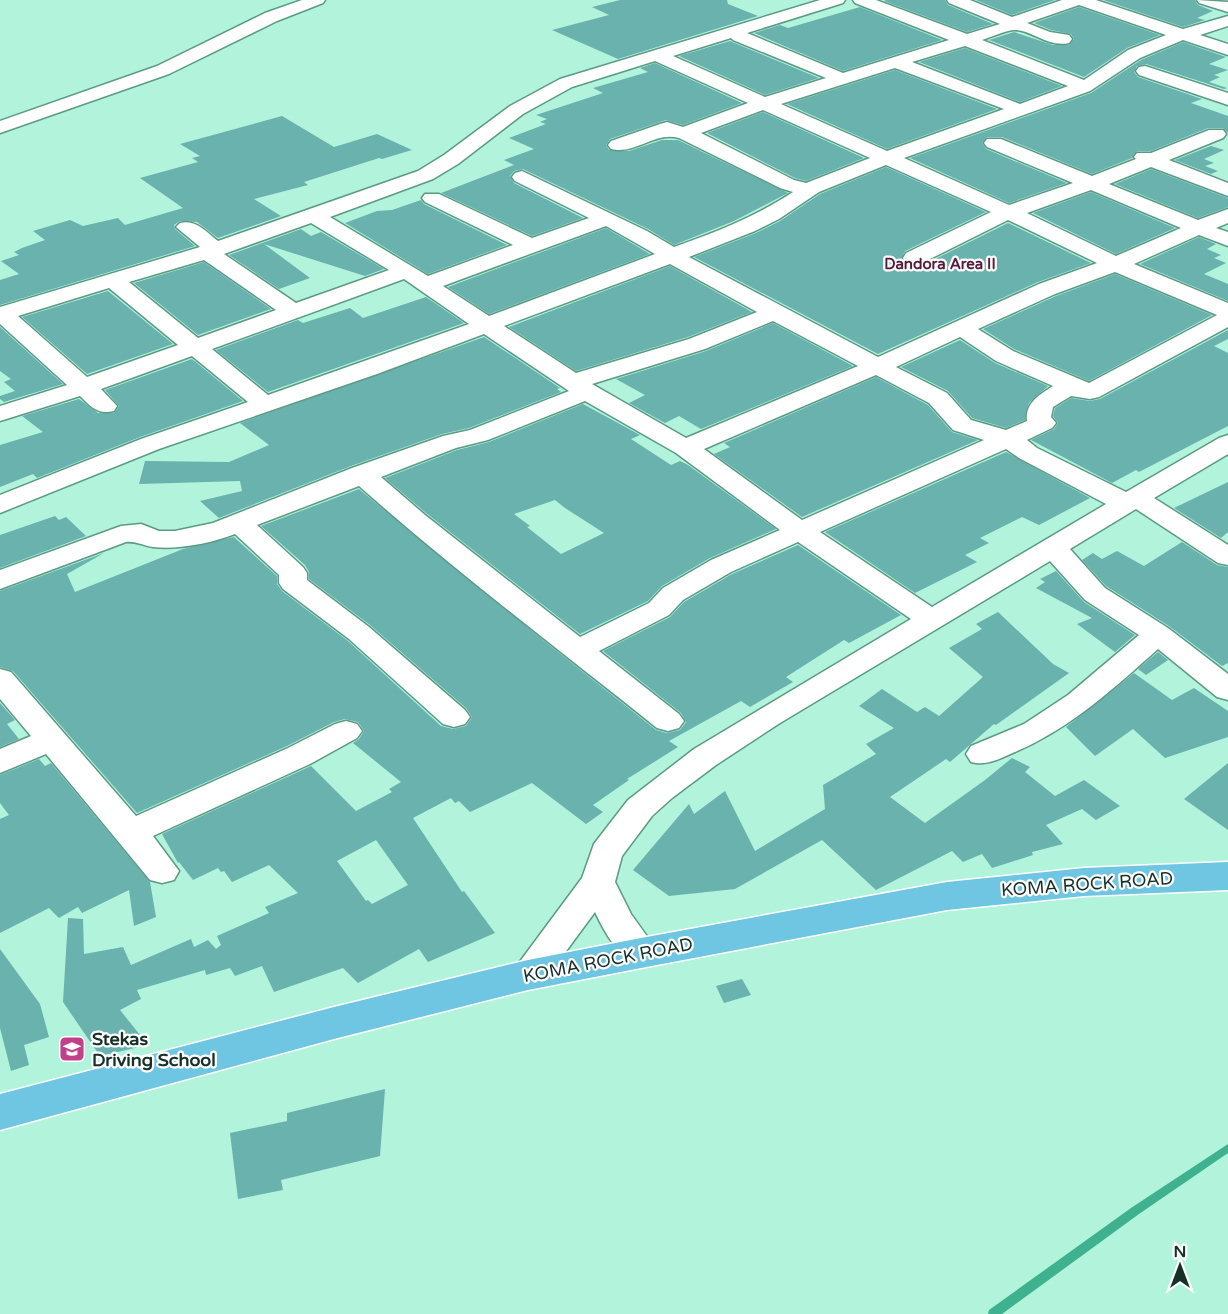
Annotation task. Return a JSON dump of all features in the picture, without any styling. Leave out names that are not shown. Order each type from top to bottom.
[{"type":"main road","name":"KOMA ROCK ROAD","points":[[0,1113],[145,1072],[528,975],[641,953],[947,896],[1012,888],[1141,879],[1228,876]]},
{"type":"street","points":[[0,127],[163,70],[271,17],[317,0]]},
{"type":"street","points":[[1,314],[211,250],[354,203],[436,172],[510,114],[566,83],[837,0]]},
{"type":"street","points":[[861,0],[1081,85]]},
{"type":"street","points":[[955,0],[1046,36],[1063,39]]},
{"type":"street","points":[[685,133],[764,103],[841,78],[898,63],[1010,26],[1012,22],[1079,0],[1228,50]]},
{"type":"street","points":[[1205,0],[1228,7]]},
{"type":"street","points":[[0,505],[150,444],[487,325],[748,227],[772,215],[812,188],[1096,82],[1133,54],[1228,21]]},
{"type":"street","points":[[734,32],[738,36],[841,78]]},
{"type":"street","points":[[656,55],[1059,235],[1115,264],[1228,311]]},
{"type":"street","points":[[898,63],[1012,106]]},
{"type":"street","points":[[1144,71],[1228,99]]},
{"type":"street","points":[[1222,136],[1196,126],[1228,112]]},
{"type":"street","points":[[618,145],[667,128],[685,133],[787,184],[801,188]]},
{"type":"street","points":[[914,258],[1006,213],[1222,136]]},
{"type":"street","points":[[994,143],[1228,240]]},
{"type":"street","points":[[1125,148],[1228,190]]},
{"type":"street","points":[[522,177],[640,236],[775,313],[938,398],[962,425],[1010,439],[1028,453],[1116,499],[1133,499],[1228,557]]},
{"type":"street","points":[[432,198],[531,246]]},
{"type":"street","points":[[312,215],[416,277],[580,387],[685,448],[800,531],[932,620]]},
{"type":"street","points":[[685,448],[878,366],[1047,289],[1115,264],[1228,215]]},
{"type":"street","points":[[0,414],[294,312],[531,246],[606,219]]},
{"type":"street","points":[[187,227],[211,250],[294,312]]},
{"type":"street","points":[[112,280],[257,397]]},
{"type":"street","points":[[0,580],[121,534],[141,532],[154,539],[175,539],[220,530],[361,474],[452,441],[463,441],[580,387],[775,313]]},
{"type":"street","points":[[1,314],[105,406]]},
{"type":"street","points":[[577,650],[659,609],[674,594],[721,566],[1043,423],[1038,419],[1042,404],[1067,388],[1090,392],[1162,356],[1228,318]]},
{"type":"street","points":[[962,327],[971,336],[1032,369],[1090,392]]},
{"type":"street","points":[[528,975],[598,882],[606,853],[640,808],[660,790],[750,728],[1133,499],[1225,448]]},
{"type":"street","points":[[361,474],[415,522],[668,721]]},
{"type":"street","points":[[239,523],[293,573],[293,583],[359,633],[381,656],[454,717]]},
{"type":"street","points":[[1054,548],[1095,594],[1158,634],[1228,690]]},
{"type":"street","points":[[982,754],[1035,731],[1079,702],[1158,634]]},
{"type":"street","points":[[0,679],[50,740],[132,832],[162,871]]},
{"type":"street","points":[[132,832],[298,756],[346,731]]},
{"type":"street","points":[[0,762],[50,740]]},
{"type":"street","points":[[598,882],[618,921],[641,953]]},
{"type":"building","points":[[620,0],[727,0],[728,4],[758,16],[618,59],[552,30],[609,15],[592,7]]},
{"type":"building","points":[[945,0],[948,5],[993,24],[967,32],[884,1]]},
{"type":"building","points":[[976,0],[1055,0],[1012,15]]},
{"type":"building","points":[[1103,0],[1195,0],[1198,5],[1213,11],[1197,18],[1205,20],[1183,27]]},
{"type":"building","points":[[860,7],[942,40],[843,71],[754,33],[780,25],[788,28]]},
{"type":"building","points":[[1079,7],[1160,35],[1127,48],[1084,77],[989,40],[1014,32],[1053,45],[1069,45],[1074,39],[1071,34],[1051,30],[1034,23]]},
{"type":"building","points":[[730,41],[819,78],[765,95],[679,56]]},
{"type":"building","points":[[1183,42],[1226,57],[1209,64],[1228,70],[1214,75],[1220,77],[1209,82],[1227,88],[1224,89],[1146,64],[1137,66],[1134,72],[1138,77],[1202,99],[1191,103],[1228,116],[1228,133],[1223,128],[1208,128],[1151,151],[1137,151],[1132,158],[1092,174],[1002,137],[987,137],[982,143],[986,149],[1067,183],[1009,203],[910,158],[1091,93],[1141,60]]},
{"type":"building","points":[[965,48],[1062,86],[1020,102],[919,62]]},
{"type":"building","points":[[655,63],[742,103],[683,125],[666,120],[610,139],[606,145],[609,150],[629,151],[662,140],[678,140],[788,193],[734,221],[674,245],[648,229],[523,169],[514,171],[510,176],[514,183],[583,218],[532,236],[441,193],[514,165],[504,160],[534,149],[509,138],[546,124],[540,122],[547,119],[536,115],[603,93],[593,88],[648,72],[640,68]]},
{"type":"building","points":[[895,70],[997,109],[887,149],[787,104]]},
{"type":"building","points":[[763,112],[864,158],[806,181],[795,178],[707,133]]},
{"type":"building","points":[[282,116],[334,147],[377,134],[412,150],[304,182],[308,185],[254,199],[281,216],[218,238],[197,222],[180,221],[174,225],[175,229],[195,246],[0,305],[0,280],[19,274],[1,261],[19,255],[14,252],[22,248],[45,240],[33,231],[70,220],[83,226],[118,218],[125,225],[183,208],[140,178],[198,162],[192,158],[200,156],[180,144]]},
{"type":"building","points":[[1211,146],[1224,150],[1204,159],[1214,163],[1205,166],[1218,171],[1211,174],[1175,160]]},
{"type":"building","points":[[886,167],[986,212],[905,251],[901,259],[905,265],[915,267],[923,265],[1008,223],[1091,263],[1038,282],[878,354],[694,257],[756,233],[780,221],[820,194]]},
{"type":"building","points":[[1151,169],[1228,198],[1228,207],[1198,218],[1115,184]]},
{"type":"building","points":[[1091,192],[1175,228],[1116,254],[1033,213]]},
{"type":"building","points":[[421,200],[424,204],[507,245],[428,274],[345,223],[377,211],[392,210]]},
{"type":"building","points":[[606,228],[650,254],[489,314],[448,287]]},
{"type":"building","points":[[301,229],[311,236],[321,232],[384,269],[365,276],[264,244],[310,278],[279,289],[229,255]]},
{"type":"building","points":[[1199,237],[1216,244],[1207,249],[1221,255],[1214,258],[1226,263],[1204,274],[1228,284],[1228,301],[1140,264]]},
{"type":"building","points":[[204,262],[271,309],[198,335],[134,283]]},
{"type":"building","points":[[670,266],[752,312],[688,337],[576,371],[509,327]]},
{"type":"building","points":[[1115,274],[1212,315],[1089,381],[1014,349],[983,329],[1056,296]]},
{"type":"building","points":[[108,291],[173,344],[87,374],[22,317]]},
{"type":"building","points":[[426,297],[464,323],[268,392],[216,350],[298,320],[303,323],[350,308],[363,318]]},
{"type":"building","points":[[773,323],[853,366],[701,429],[679,416],[665,423],[629,403],[645,395],[616,379],[706,351]]},
{"type":"building","points":[[0,327],[63,384],[4,402],[0,399],[0,396],[15,391],[4,382],[11,379],[0,371]]},
{"type":"building","points":[[1228,330],[1228,339],[1214,346],[1228,353],[1228,426],[1139,472],[1136,470],[1112,483],[1031,440],[1054,429],[1058,423],[1053,416],[1055,408],[1071,398],[1090,401],[1100,399]]},
{"type":"building","points":[[484,337],[560,388],[557,389],[561,392],[469,428],[442,434],[351,466],[219,518],[200,501],[242,491],[240,481],[139,484],[145,461],[229,462],[269,445],[240,423]]},
{"type":"building","points":[[960,340],[995,363],[1048,386],[1029,403],[1025,420],[1006,428],[972,418],[948,391],[901,367]]},
{"type":"building","points":[[192,359],[243,401],[140,437],[37,478],[33,474],[0,487],[0,445],[43,432],[22,416],[79,399],[98,413],[114,413],[119,406],[105,390]]},
{"type":"building","points":[[876,377],[928,405],[952,432],[978,440],[802,517],[714,454],[730,447],[724,443]]},
{"type":"building","points":[[583,404],[640,435],[631,439],[671,465],[680,461],[688,465],[776,529],[710,558],[662,586],[648,601],[580,634],[385,478],[457,450],[489,442]],"holes":[[[555,500],[604,533],[561,554],[514,514]]]},
{"type":"building","points":[[1006,452],[1090,498],[1039,525],[1022,517],[980,538],[989,543],[965,555],[977,562],[915,593],[825,532]]},
{"type":"building","points":[[1228,482],[1228,532],[1221,538],[1174,508]]},
{"type":"building","points":[[359,489],[656,730],[667,733],[680,730],[686,722],[681,713],[603,651],[670,617],[684,602],[732,574],[798,545],[901,615],[849,643],[844,640],[786,677],[793,682],[750,707],[741,701],[669,741],[678,747],[627,779],[629,780],[593,805],[603,812],[586,824],[532,783],[470,812],[459,801],[455,803],[451,798],[413,818],[462,892],[464,891],[495,933],[428,962],[419,949],[358,983],[343,968],[274,992],[262,966],[235,976],[230,968],[206,975],[205,970],[137,990],[141,999],[120,1010],[148,1045],[100,1056],[63,1002],[68,918],[83,919],[84,954],[123,947],[131,965],[191,939],[194,947],[208,940],[216,949],[221,945],[217,936],[269,913],[265,907],[298,893],[269,865],[232,882],[224,871],[221,872],[218,868],[193,880],[178,863],[162,834],[311,766],[356,811],[392,792],[389,789],[401,782],[353,743],[364,731],[358,722],[345,719],[137,813],[13,671],[0,667],[0,591],[104,553],[67,574],[75,592],[183,549],[234,537],[277,576],[277,584],[282,591],[348,641],[441,726],[453,729],[466,726],[472,717],[466,708],[370,625],[309,579],[309,572],[305,565],[261,526]],"holes":[[[376,840],[408,885],[372,904],[366,901],[337,861]]]},
{"type":"building","points":[[55,516],[59,520],[66,517],[86,536],[0,568],[0,535]]},
{"type":"building","points":[[1182,542],[1217,565],[1228,567],[1228,663],[1222,666],[1169,626],[1106,586],[1082,560],[1093,553],[1102,559],[1117,551],[1144,566]]},
{"type":"building","points":[[1056,571],[1084,602],[1135,635],[1115,652],[1077,624],[1092,618],[1036,588],[1045,582],[1040,579]]},
{"type":"building","points":[[998,612],[1053,664],[1069,673],[996,725],[994,724],[950,762],[946,759],[890,797],[925,823],[1012,758],[1030,767],[1025,772],[1055,796],[1084,780],[1120,806],[1096,820],[1082,809],[1046,825],[1063,844],[1032,852],[1033,855],[992,868],[982,854],[963,862],[952,851],[876,890],[822,840],[735,889],[669,896],[633,870],[689,804],[694,814],[725,791],[755,851],[825,809],[823,785],[876,754],[866,744],[894,728],[859,706],[882,689],[917,712],[925,707],[939,716],[983,677],[949,648],[982,629],[976,624]]},
{"type":"building","points":[[1158,652],[1168,660],[1146,675],[1138,669]]},
{"type":"building","points":[[1134,673],[1172,700],[1194,688],[1228,711],[1228,737],[1165,758],[1133,729],[1095,756],[1066,727]]},
{"type":"building","points":[[0,703],[15,720],[7,724],[19,739],[0,747]]},
{"type":"building","points":[[39,759],[45,766],[51,763],[150,882],[156,917],[134,926],[129,890],[82,913],[78,907],[59,918],[49,908],[0,933],[0,819],[9,815],[0,803],[0,775]]},
{"type":"building","points":[[1228,763],[1228,830],[1184,799]]},
{"type":"building","points":[[0,949],[40,1004],[49,1037],[24,1045],[29,1065],[11,1071],[0,1028]]},
{"type":"building","points":[[742,979],[751,995],[724,1003],[716,986]]},
{"type":"building","points":[[385,1089],[380,1156],[281,1180],[283,1190],[238,1199],[230,1133],[287,1121],[287,1113]]},
{"type":"waterway","points":[[993,1314],[1135,1211],[1228,1148]]},
{"type":"place","name":"Stekas Driving School","points":[[72,1049]]},
{"type":"district","name":"Dandora Area II","points":[[940,264]]}]
